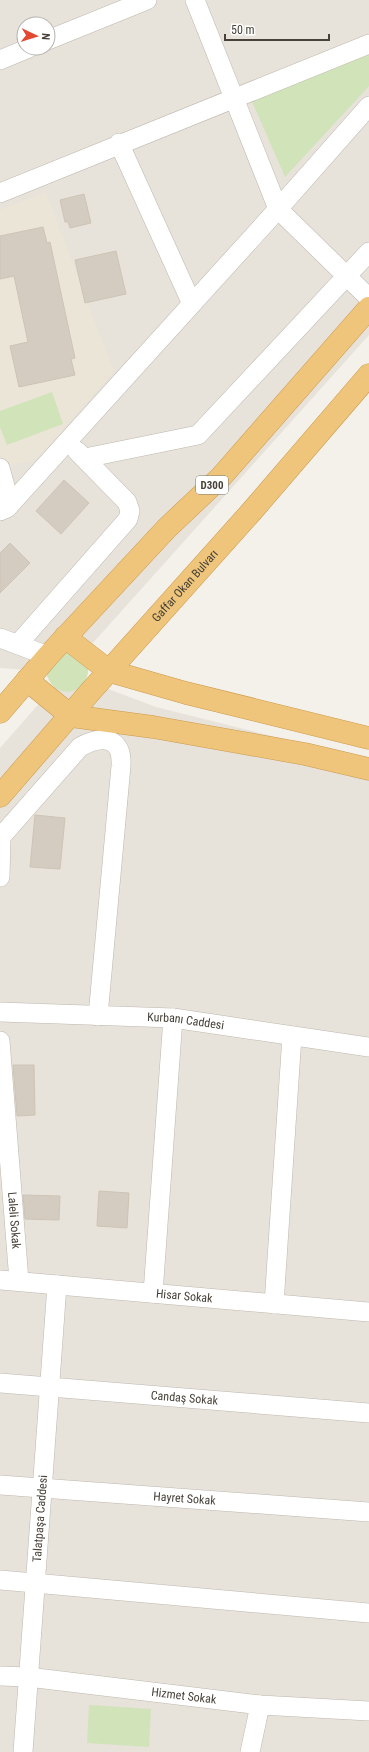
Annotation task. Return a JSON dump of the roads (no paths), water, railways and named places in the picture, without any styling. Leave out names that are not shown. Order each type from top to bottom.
[{"type":"highway","name":"D300","points":[[0,712],[65,637],[167,528],[221,477],[369,308]]},
{"type":"highway","name":"Gaffar Okan Bulvarı","points":[[0,796],[252,511],[369,375]]},
{"type":"highway","points":[[65,637],[109,671],[186,693],[369,738]]},
{"type":"highway","points":[[27,680],[71,716],[152,727],[305,754],[369,769]]},
{"type":"street","points":[[56,37],[147,0]]},
{"type":"street","points":[[195,0],[278,209],[369,298]]},
{"type":"street","points":[[0,193],[119,143],[369,44]]},
{"type":"street","points":[[0,60],[16,53]]},
{"type":"street","points":[[5,508],[192,304],[369,106]]},
{"type":"street","points":[[119,143],[192,304]]},
{"type":"street","points":[[85,458],[198,436],[369,252]]},
{"type":"street","points":[[18,644],[128,520],[130,511],[127,502],[85,458],[67,442]]},
{"type":"street","points":[[0,468],[5,508]]},
{"type":"street","points":[[0,638],[48,656]]},
{"type":"street","points":[[0,877],[0,838],[80,748],[87,743],[104,739],[112,741],[118,748],[121,757],[98,1016]]},
{"type":"street","name":"Kurbanı Caddesi","points":[[0,1012],[173,1018],[369,1047]]},
{"type":"street","points":[[153,1293],[173,1018]]},
{"type":"street","points":[[274,1304],[292,1036]]},
{"type":"street","name":"Laleli Sokak","points":[[0,1046],[9,1280]]},
{"type":"street","name":"Hisar Sokak","points":[[9,1280],[369,1312]]},
{"type":"street","name":"Talatpaşa Caddesi","points":[[23,1752],[57,1284]]},
{"type":"street","name":"Candaş Sokak","points":[[0,1383],[369,1413]]},
{"type":"street","name":"Hayret Sokak","points":[[0,1485],[369,1512]]},
{"type":"street","points":[[0,1580],[369,1613]]},
{"type":"street","name":"Hizmet Sokak","points":[[0,1676],[28,1677],[260,1705],[369,1711]]},
{"type":"street","points":[[250,1752],[260,1705]]}]
